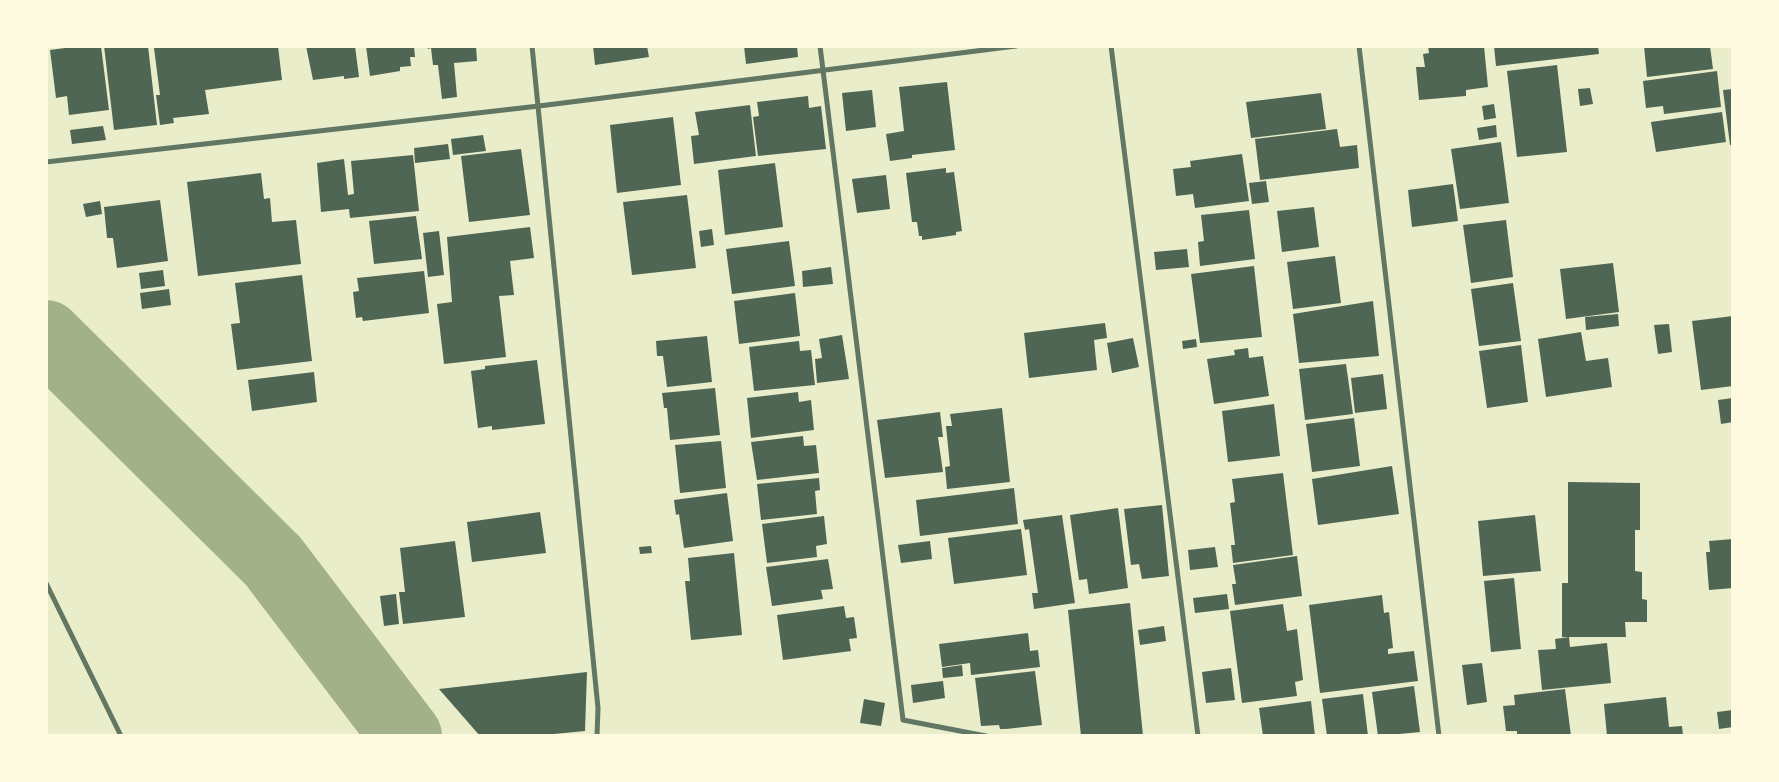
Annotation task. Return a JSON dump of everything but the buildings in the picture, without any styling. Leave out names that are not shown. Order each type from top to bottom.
[{"type":"street","points":[[532,46],[597,698],[597,736]]},
{"type":"street","points":[[820,46],[903,720],[986,736]]},
{"type":"street","points":[[46,162],[539,106],[1016,46]]},
{"type":"street","points":[[1111,46],[1198,736]]},
{"type":"street","points":[[1359,46],[1439,736]]},
{"type":"street","points":[[46,583],[121,736]]},
{"type":"waterway","points":[[46,336],[273,561],[406,736]]}]
